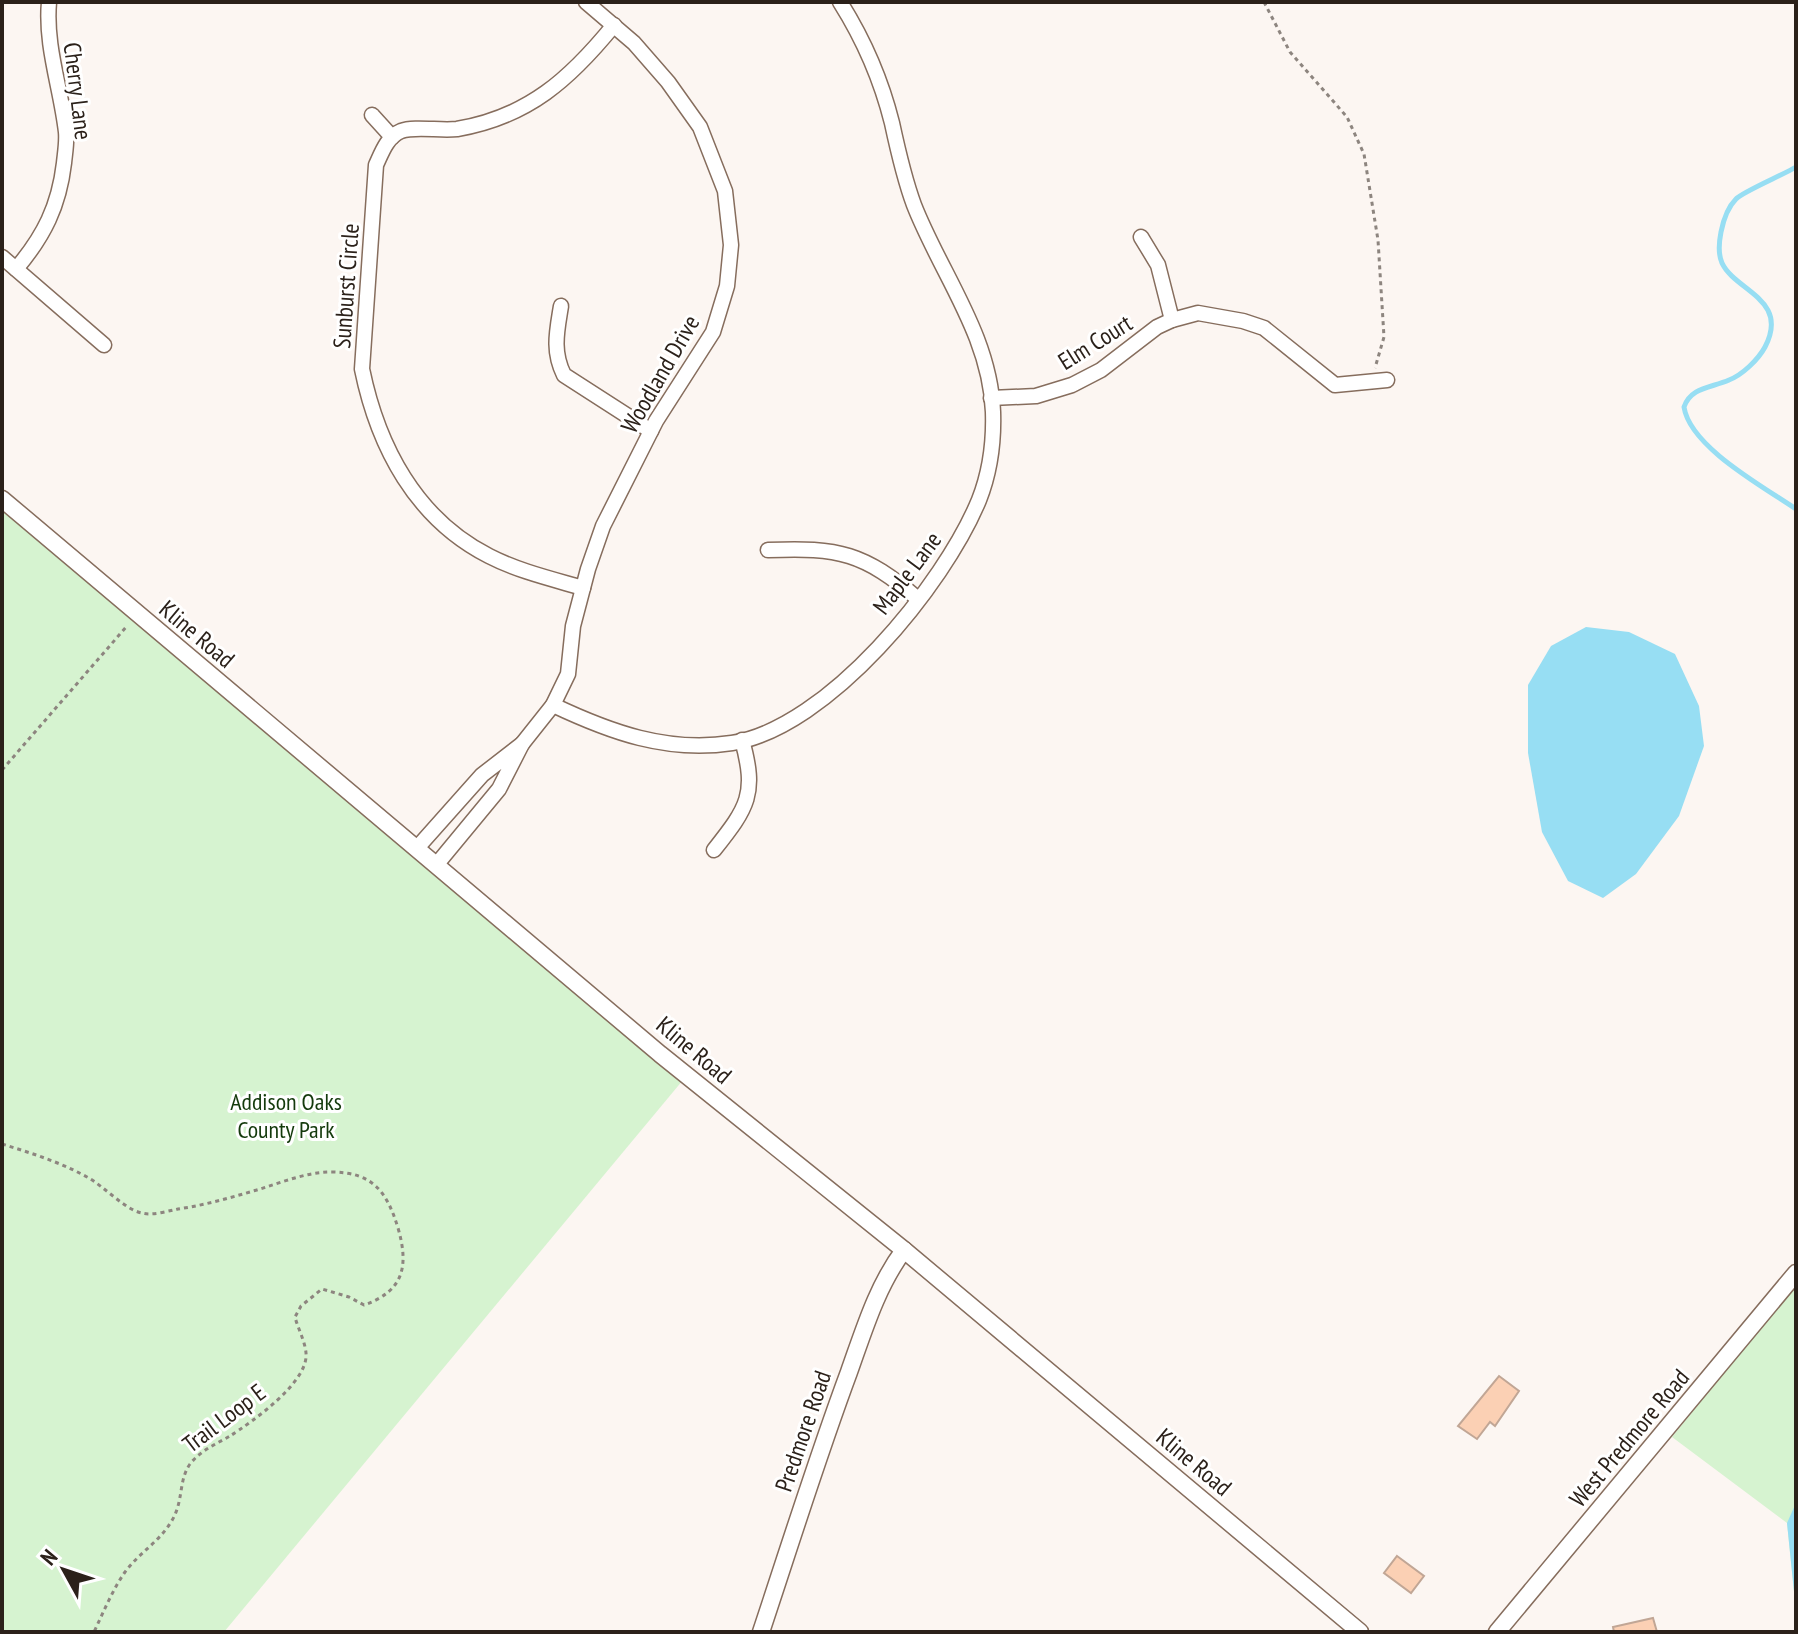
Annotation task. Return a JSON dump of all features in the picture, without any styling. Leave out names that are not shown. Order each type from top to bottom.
[{"type":"street","name":"Cherry Lane","points":[[16,269],[56,208],[67,135],[50,45],[49,2]]},
{"type":"street","name":"Woodland Drive","points":[[437,864],[499,789],[522,744],[553,705],[568,674],[573,626],[603,526],[651,431],[713,332],[727,286],[731,245],[725,191],[700,127],[668,82],[634,43],[586,2]]},
{"type":"street","name":"Maple Lane","points":[[553,705],[633,738],[692,746],[742,740],[772,730],[841,686],[873,653],[954,552],[980,499],[992,457],[991,398],[978,338],[931,247],[901,171],[877,73],[840,2]]},
{"type":"street","points":[[372,115],[392,137],[404,130],[454,129],[491,122],[563,82],[589,57],[614,25]]},
{"type":"street","name":"Sunburst Circle","points":[[392,137],[376,165],[362,369],[368,397],[395,466],[424,507],[489,556],[583,588]]},
{"type":"street","points":[[1141,237],[1158,265],[1172,320]]},
{"type":"street","points":[[2,257],[104,345]]},
{"type":"street","points":[[561,306],[555,346],[564,375],[651,431]]},
{"type":"street","name":"Elm Court","points":[[991,398],[1036,396],[1072,385],[1101,370],[1157,327],[1198,313],[1264,328],[1335,385],[1387,380]]},
{"type":"street","name":"Kline Road","points":[[2,499],[660,1054],[904,1250],[1360,1632]]},
{"type":"street","points":[[768,550],[806,548],[868,562],[918,599]]},
{"type":"street","points":[[714,850],[734,824],[749,793],[750,770],[742,740]]},
{"type":"street","name":"Woodland Drive","points":[[417,848],[482,775],[522,744]]},
{"type":"street","name":"Predmore Road","points":[[761,1632],[832,1418],[879,1290],[904,1250]]},
{"type":"street","name":"West Predmore Road","points":[[1497,1632],[1796,1273]]},
{"type":"path","points":[[1264,2],[1290,52],[1347,117],[1364,154],[1378,240],[1384,337],[1371,383]]},
{"type":"path","points":[[2,770],[108,651],[136,614]]},
{"type":"path","name":"Trail Loop E","points":[[2,1144],[49,1159],[79,1173],[106,1189],[131,1210],[145,1215],[205,1205],[305,1176],[331,1172],[362,1177],[386,1195],[394,1210],[403,1243],[402,1272],[395,1285],[381,1299],[364,1305],[322,1289],[301,1306],[295,1317],[307,1354],[299,1377],[277,1402],[190,1463],[182,1479],[181,1500],[172,1521],[158,1540],[124,1573],[94,1632]]},
{"type":"green space","name":"Addison Oaks County Park","points":[[2,497],[683,1080],[224,1632],[2,1632]]},
{"type":"green space","points":[[1796,1284],[1796,1611],[1787,1523],[1672,1437]]},
{"type":"water","points":[[1586,627],[1629,632],[1675,654],[1699,706],[1704,746],[1679,816],[1636,874],[1603,898],[1568,881],[1542,832],[1528,753],[1528,685],[1551,646]]},
{"type":"water","points":[[1796,1503],[1796,1611],[1787,1523]]},
{"type":"building","points":[[1499,1376],[1519,1391],[1495,1426],[1490,1422],[1477,1439],[1458,1426]]},
{"type":"building","points":[[1397,1556],[1424,1576],[1411,1593],[1384,1573]]},
{"type":"building","points":[[1653,1618],[1657,1632],[1614,1632],[1613,1627]]},
{"type":"waterway","points":[[1796,167],[1736,199],[1726,215],[1720,236],[1722,263],[1758,298],[1771,318],[1771,331],[1765,347],[1744,371],[1691,395],[1684,407],[1689,422],[1714,451],[1748,478],[1796,509]]}]
